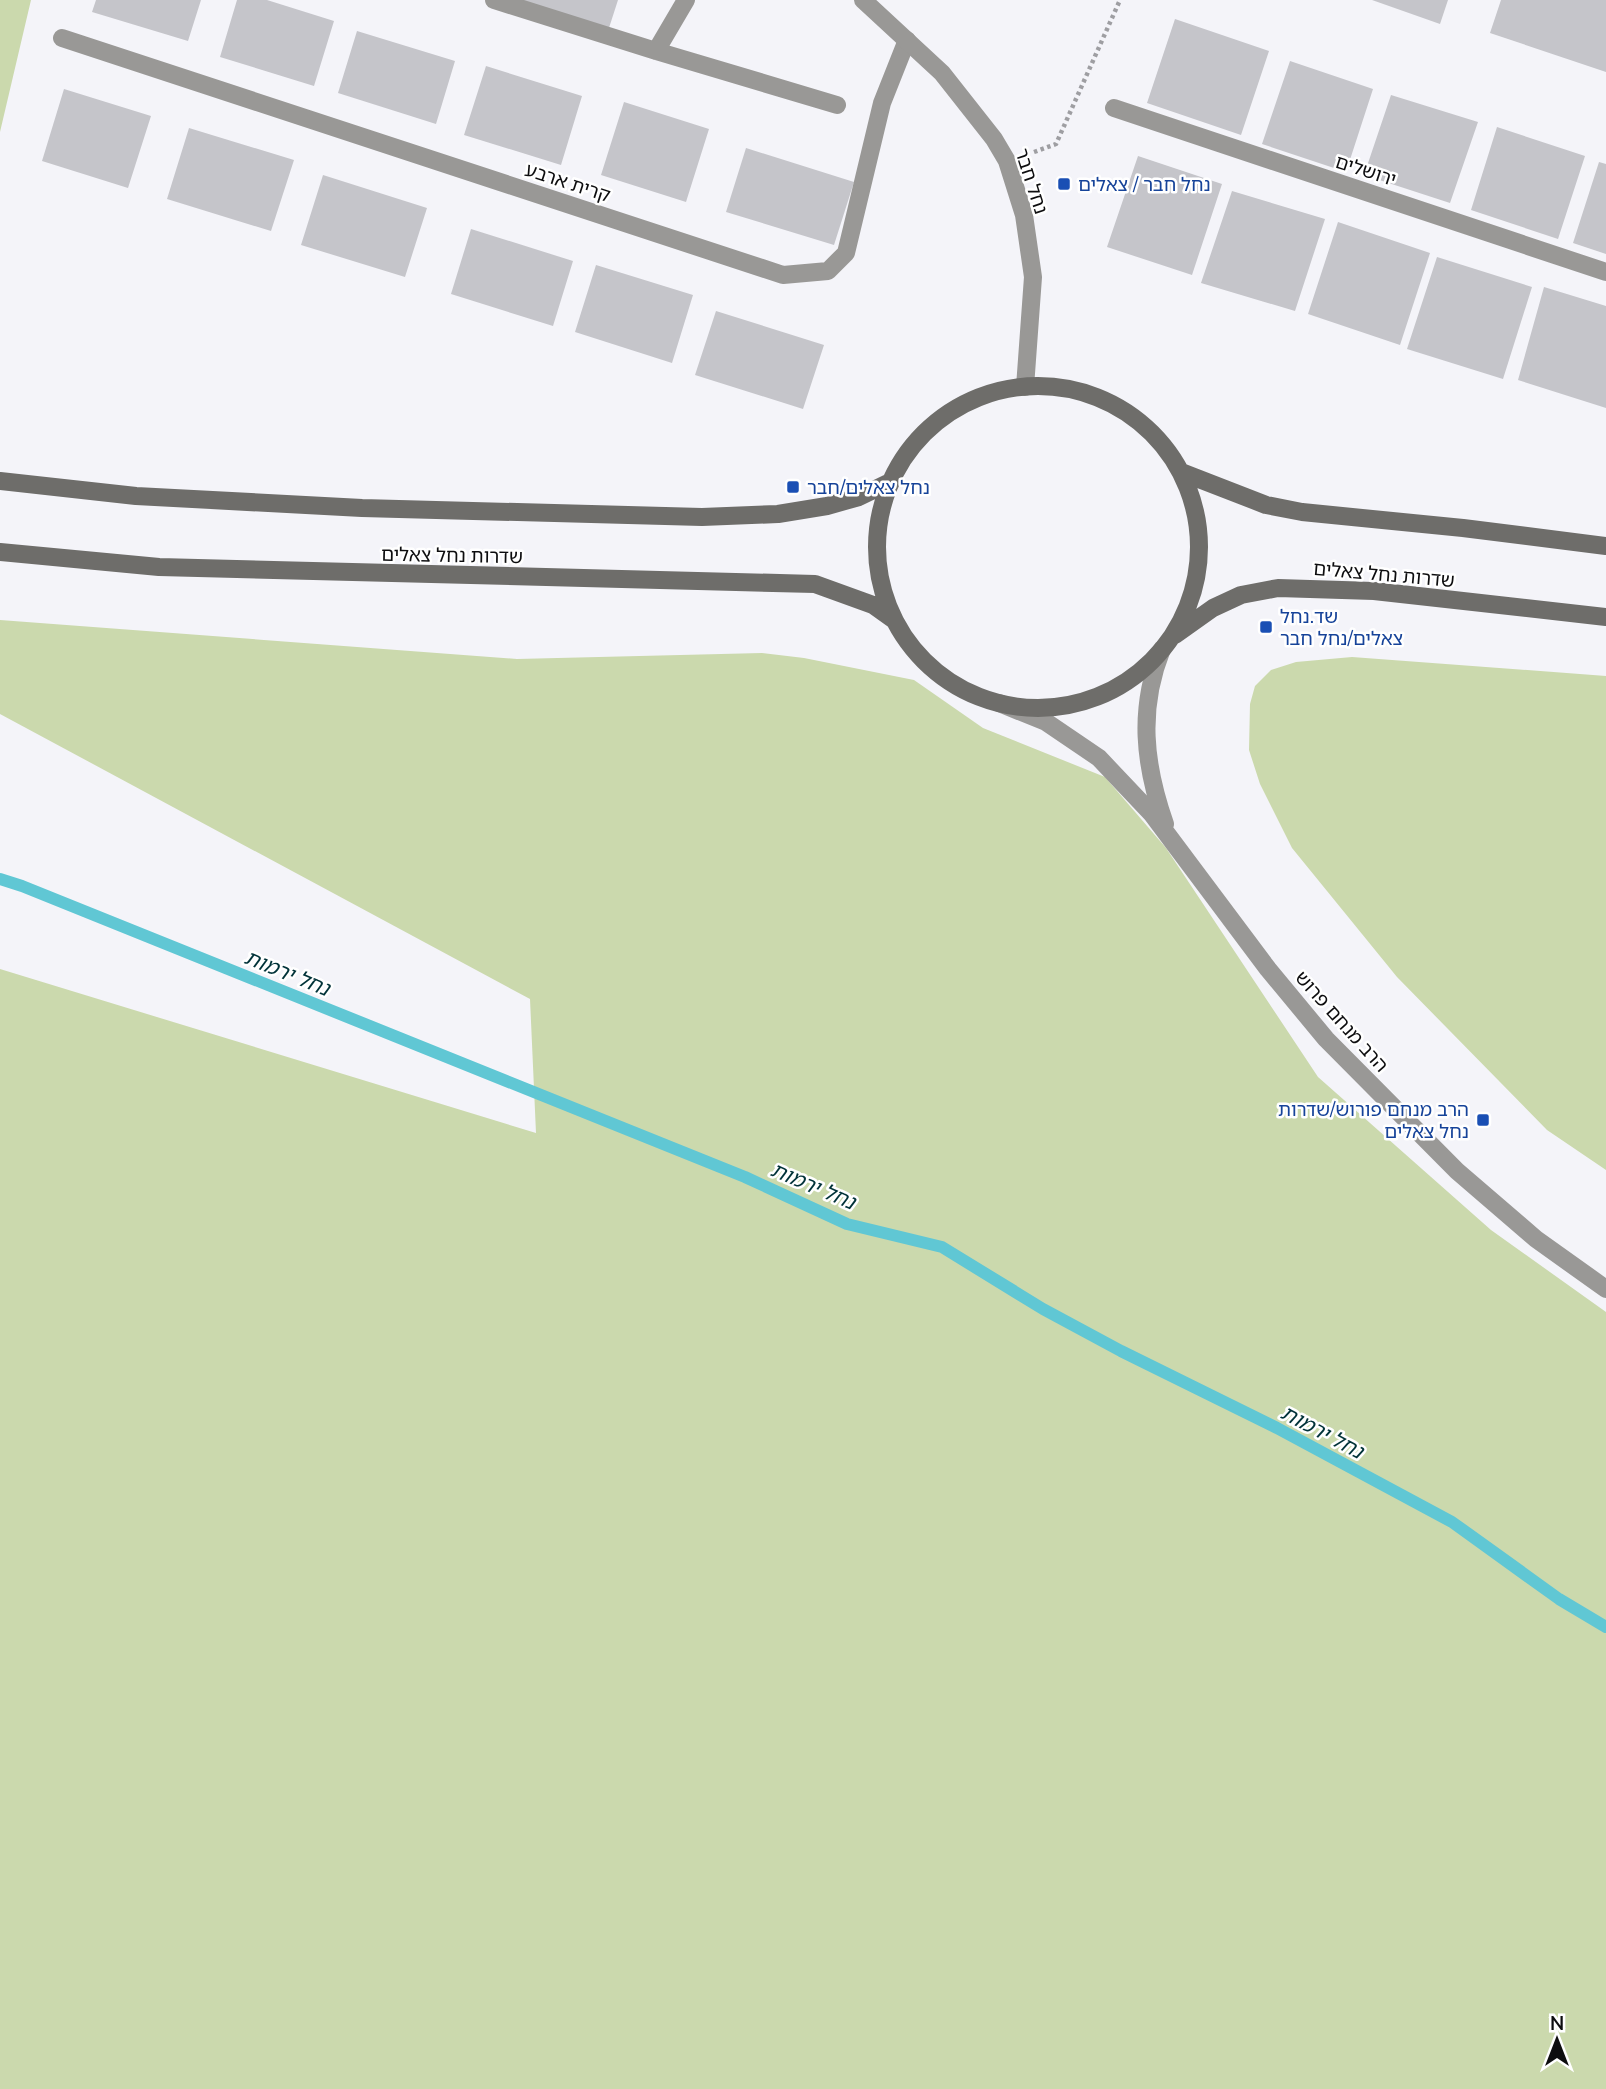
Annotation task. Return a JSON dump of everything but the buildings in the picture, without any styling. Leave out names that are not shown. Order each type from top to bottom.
[{"type":"main road","points":[[1025,387],[1072,389],[1095,396],[1136,419],[1154,435],[1181,472],[1191,496],[1200,547],[1191,597],[1167,643],[1129,680],[1110,691],[1066,705],[1044,707],[999,703],[957,686],[938,673],[921,658],[894,620],[885,598],[876,552],[880,516],[890,482],[915,442],[946,414],[984,395],[1025,387]]},
{"type":"main road","points":[[1181,472],[1266,505],[1302,512],[1606,546]]},
{"type":"main road","points":[[0,481],[136,496],[362,508],[702,517],[778,514],[827,506],[859,497],[890,482]]},
{"type":"main road","name":"שדרות נחל צאלים","points":[[0,552],[159,567],[815,584],[873,605],[894,620]]},
{"type":"main road","name":"שדרות נחל צאלים","points":[[1167,643],[1213,608],[1241,595],[1278,588],[1374,591],[1606,617]]},
{"type":"street","points":[[494,0],[837,105]]},
{"type":"street","points":[[656,51],[686,0]]},
{"type":"street","name":"נחל חבר","points":[[863,0],[942,73],[994,139],[1007,161],[1024,215],[1033,277],[1025,387]]},
{"type":"street","name":"קרית ארבע","points":[[62,38],[783,275],[828,271],[846,253],[882,103],[907,40]]},
{"type":"street","name":"ירושלים","points":[[1114,108],[1606,272]]},
{"type":"street","name":"הרב מנחם פרוש","points":[[1167,643],[1150,685],[1146,741],[1157,798],[1170,837]]},
{"type":"street","name":"הרב מנחם פרוש","points":[[999,703],[1046,722],[1100,758],[1134,793],[1170,837],[1268,970],[1344,1058],[1457,1171],[1536,1239],[1606,1289]]},
{"type":"path","points":[[1007,161],[1056,144],[1120,0]]},
{"type":"green space","points":[[0,0],[31,0],[0,132]]},
{"type":"green space","points":[[0,620],[517,659],[762,653],[804,658],[914,680],[983,728],[1105,777],[1166,848],[1318,1077],[1491,1230],[1606,1312],[1606,2089],[0,2089],[0,969],[536,1133],[530,999],[0,714]]},
{"type":"green space","points":[[1352,657],[1606,676],[1606,1170],[1547,1130],[1397,977],[1292,848],[1260,784],[1249,750],[1250,704],[1255,686],[1271,670],[1296,662]]},
{"type":"waterway","name":"נחל ירמות","points":[[0,879],[745,1177],[847,1224],[942,1247],[1043,1309],[1277,1428],[1452,1522],[1559,1599],[1606,1627]]},
{"type":"place","name":"נחל חבר / צאלים","points":[[1064,184]]},
{"type":"place","name":"נחל צאלים/חבר","points":[[793,487]]},
{"type":"place","name":"שד.נחל צאלים/נחל חבר","points":[[1266,627]]},
{"type":"place","name":"הרב מנחם פורוש/שדרות נחל צאלים","points":[[1483,1120]]}]
